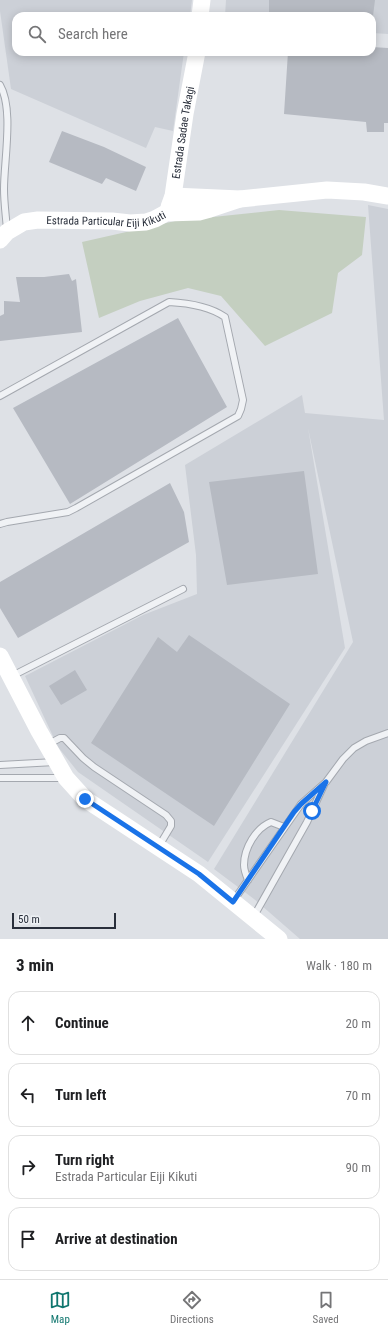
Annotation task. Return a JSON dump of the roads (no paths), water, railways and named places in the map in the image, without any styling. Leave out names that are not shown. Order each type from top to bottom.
[{"type":"street","points":[[200,12],[202,0]]},
{"type":"street","name":"Estrada Sadae Takagi","points":[[166,213],[173,196],[185,114],[196,56]]},
{"type":"street","name":"Estrada Particular Eiji Kikuti","points":[[173,196],[240,199],[327,190],[364,192],[388,196]]},
{"type":"street","name":"Estrada Particular Eiji Kikuti","points":[[3,236],[24,222],[38,220],[112,221],[130,223],[146,222],[166,213],[199,212],[210,210],[240,199]]},
{"type":"street","points":[[0,656],[56,762],[66,778],[85,799],[199,874],[279,939]]},
{"type":"lane","points":[[0,85],[4,92],[7,109],[3,236]]},
{"type":"lane","points":[[0,396],[169,302],[189,304],[216,311],[225,317],[243,400],[238,416],[76,508],[62,513],[0,524]]},
{"type":"lane","points":[[11,677],[183,589]]},
{"type":"lane","points":[[253,917],[307,822],[326,782],[343,759],[354,748],[366,741],[388,733]]},
{"type":"lane","points":[[47,745],[60,738],[64,738],[94,767],[166,815],[171,821],[171,826],[158,847]]},
{"type":"lane","points":[[0,765],[56,762]]},
{"type":"lane","points":[[0,778],[66,778]]},
{"type":"lane","points":[[233,902],[301,804],[326,782]]},
{"type":"lane","points":[[248,880],[244,866],[245,852],[258,830],[271,822],[284,827]]}]
